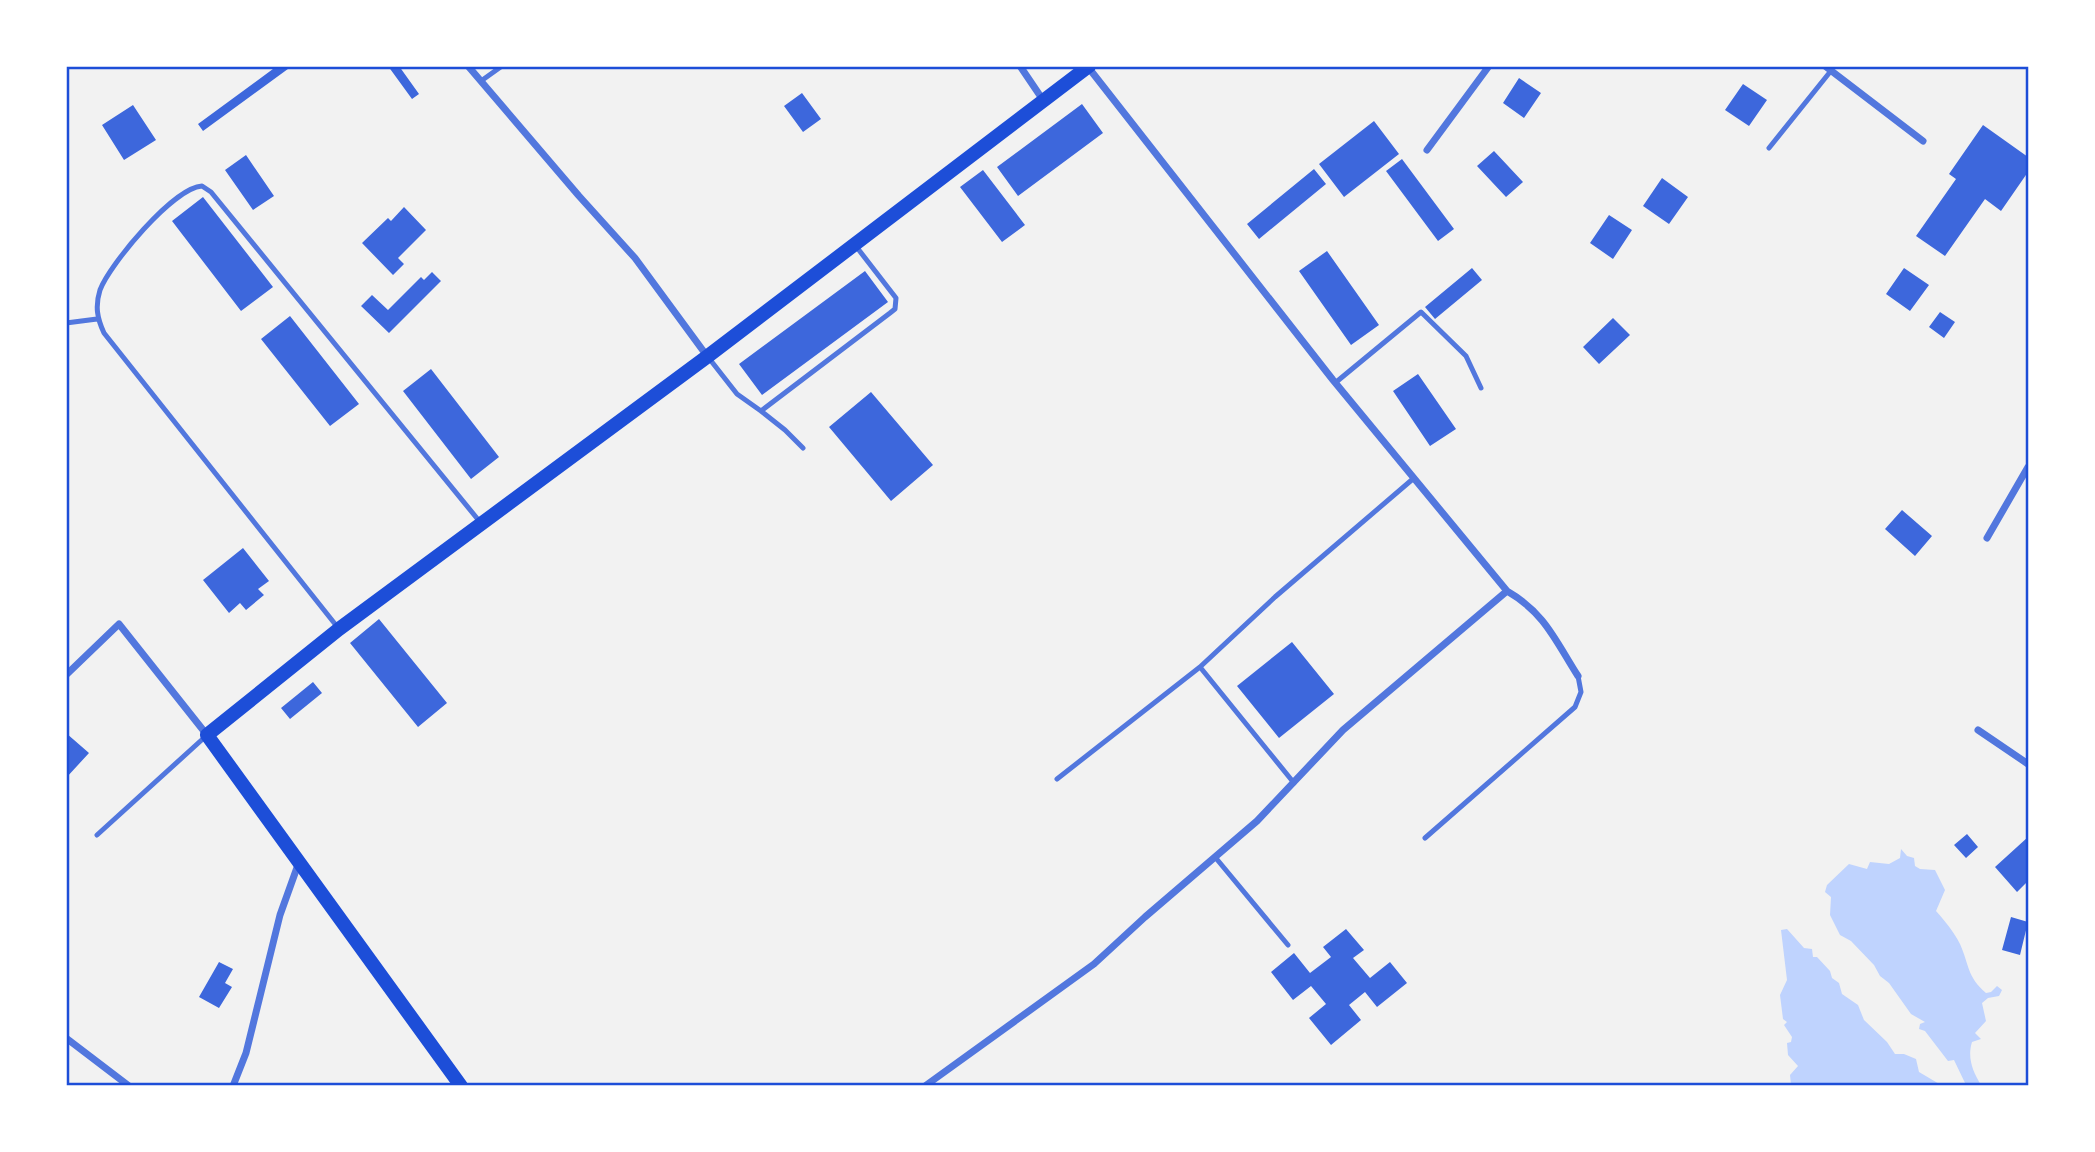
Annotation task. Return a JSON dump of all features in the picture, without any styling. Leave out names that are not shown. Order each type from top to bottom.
[{"type":"main road","points":[[461,1086],[207,734],[339,629],[708,356],[1089,67]]},
{"type":"street","points":[[468,66],[635,258],[708,356]]},
{"type":"street","points":[[1020,66],[1043,100]]},
{"type":"street","points":[[1427,150],[1489,66]]},
{"type":"street","points":[[1089,67],[1335,383],[1507,591],[1525,602],[1542,618],[1578,676]]},
{"type":"street","points":[[1827,69],[1923,141]]},
{"type":"street","points":[[1987,538],[2028,467]]},
{"type":"street","points":[[925,1086],[1094,964],[1257,821],[1343,730],[1507,591]]},
{"type":"street","points":[[66,675],[119,624],[207,734]]},
{"type":"street","points":[[1978,730],[2028,764]]},
{"type":"street","points":[[233,1086],[246,1053],[280,915],[300,860]]},
{"type":"street","points":[[66,1038],[129,1086]]},
{"type":"lane","points":[[481,81],[502,66]]},
{"type":"lane","points":[[1769,148],[1827,69]]},
{"type":"lane","points":[[339,629],[113,344],[97,319],[100,289],[111,270],[155,216],[189,190],[195,187],[207,188],[481,523]]},
{"type":"lane","points":[[761,411],[895,309],[896,298],[855,245]]},
{"type":"lane","points":[[1335,383],[1421,312],[1466,356],[1482,388]]},
{"type":"lane","points":[[66,323],[97,319]]},
{"type":"lane","points":[[708,356],[737,394],[803,448]]},
{"type":"lane","points":[[1057,779],[1200,667],[1275,597],[1414,478]]},
{"type":"lane","points":[[1200,667],[1294,783]]},
{"type":"lane","points":[[1425,838],[1575,706],[1581,692],[1578,676]]},
{"type":"lane","points":[[97,835],[207,734]]},
{"type":"lane","points":[[1215,858],[1288,945]]},
{"type":"water","points":[[1901,849],[1907,856],[1914,858],[1915,866],[1935,870],[1945,890],[1936,911],[1958,940],[1975,981],[1986,993],[1997,986],[2002,990],[1999,996],[1988,998],[1982,1003],[1986,1021],[1975,1033],[1981,1039],[1972,1042],[1972,1065],[1981,1085],[1966,1085],[1954,1060],[1948,1061],[1925,1031],[1919,1029],[1920,1024],[1925,1022],[1911,1014],[1874,965],[1851,941],[1840,935],[1830,915],[1831,897],[1825,892],[1827,885],[1849,864],[1867,869],[1870,862],[1889,864],[1900,858]]},
{"type":"water","points":[[1787,929],[1804,948],[1812,949],[1813,957],[1817,957],[1830,971],[1832,978],[1839,983],[1842,994],[1858,1005],[1864,1020],[1887,1042],[1895,1054],[1916,1059],[1919,1072],[1941,1085],[1791,1085],[1790,1075],[1798,1066],[1788,1055],[1787,1043],[1791,1042],[1792,1037],[1784,1025],[1787,1022],[1783,1019],[1780,995],[1787,980],[1781,930]]},
{"type":"building","points":[[277,66],[292,66],[203,131],[198,124]]},
{"type":"building","points":[[388,66],[399,66],[419,94],[412,99]]},
{"type":"building","points":[[1519,78],[1541,93],[1524,118],[1503,103]]},
{"type":"building","points":[[1743,84],[1767,100],[1749,126],[1725,110]]},
{"type":"building","points":[[802,93],[821,119],[803,132],[784,106]]},
{"type":"building","points":[[1082,104],[1103,133],[1018,196],[997,167]]},
{"type":"building","points":[[133,105],[156,140],[124,160],[102,125]]},
{"type":"building","points":[[1374,121],[1399,154],[1344,197],[1319,164]]},
{"type":"building","points":[[1983,125],[2028,157],[2028,172],[2001,211],[1985,199],[1945,256],[1916,236],[1956,179],[1949,174]]},
{"type":"building","points":[[1494,151],[1523,182],[1506,197],[1477,166]]},
{"type":"building","points":[[246,155],[274,196],[253,210],[225,170]]},
{"type":"building","points":[[1402,159],[1454,229],[1438,241],[1386,171]]},
{"type":"building","points":[[1314,169],[1326,184],[1259,239],[1247,224]]},
{"type":"building","points":[[983,170],[1025,225],[1002,242],[960,187]]},
{"type":"building","points":[[1662,178],[1688,197],[1669,224],[1643,206]]},
{"type":"building","points":[[203,197],[273,287],[241,311],[172,221]]},
{"type":"building","points":[[404,207],[426,230],[398,258],[404,264],[393,275],[362,243],[388,218],[391,221]]},
{"type":"building","points":[[1609,215],[1632,230],[1613,259],[1590,243]]},
{"type":"building","points":[[1327,251],[1379,325],[1351,345],[1299,271]]},
{"type":"building","points":[[1472,268],[1482,280],[1435,319],[1425,307]]},
{"type":"building","points":[[1904,268],[1929,285],[1910,311],[1886,294]]},
{"type":"building","points":[[865,271],[888,302],[762,395],[739,364]]},
{"type":"building","points":[[432,272],[441,281],[389,333],[361,306],[372,295],[388,310],[421,277],[424,280]]},
{"type":"building","points":[[1940,312],[1955,322],[1944,338],[1929,327]]},
{"type":"building","points":[[290,316],[359,404],[330,426],[261,339]]},
{"type":"building","points":[[1613,318],[1630,335],[1599,364],[1583,347]]},
{"type":"building","points":[[431,369],[499,457],[471,479],[403,391]]},
{"type":"building","points":[[1418,374],[1456,429],[1430,446],[1393,391]]},
{"type":"building","points":[[871,392],[933,465],[891,501],[829,427]]},
{"type":"building","points":[[1902,510],[1932,536],[1915,556],[1885,529]]},
{"type":"building","points":[[243,548],[269,581],[258,589],[264,595],[246,610],[240,603],[229,613],[203,580]]},
{"type":"building","points":[[379,619],[447,703],[418,727],[350,643]]},
{"type":"building","points":[[1292,642],[1334,694],[1279,738],[1237,686]]},
{"type":"building","points":[[313,682],[322,693],[290,719],[281,708]]},
{"type":"building","points":[[66,733],[89,753],[66,778]]},
{"type":"building","points":[[1967,834],[1978,847],[1966,858],[1954,845]]},
{"type":"building","points":[[2028,837],[2028,881],[2017,892],[1995,867]]},
{"type":"building","points":[[2011,917],[2028,922],[2020,955],[2002,950]]},
{"type":"building","points":[[1346,929],[1364,950],[1353,958],[1370,978],[1390,962],[1407,983],[1377,1007],[1365,992],[1349,1005],[1361,1020],[1331,1045],[1309,1018],[1326,1004],[1311,986],[1293,1000],[1271,972],[1294,953],[1310,973],[1331,957],[1323,947]]},
{"type":"building","points":[[219,962],[233,969],[225,983],[232,987],[219,1008],[199,997]]}]
